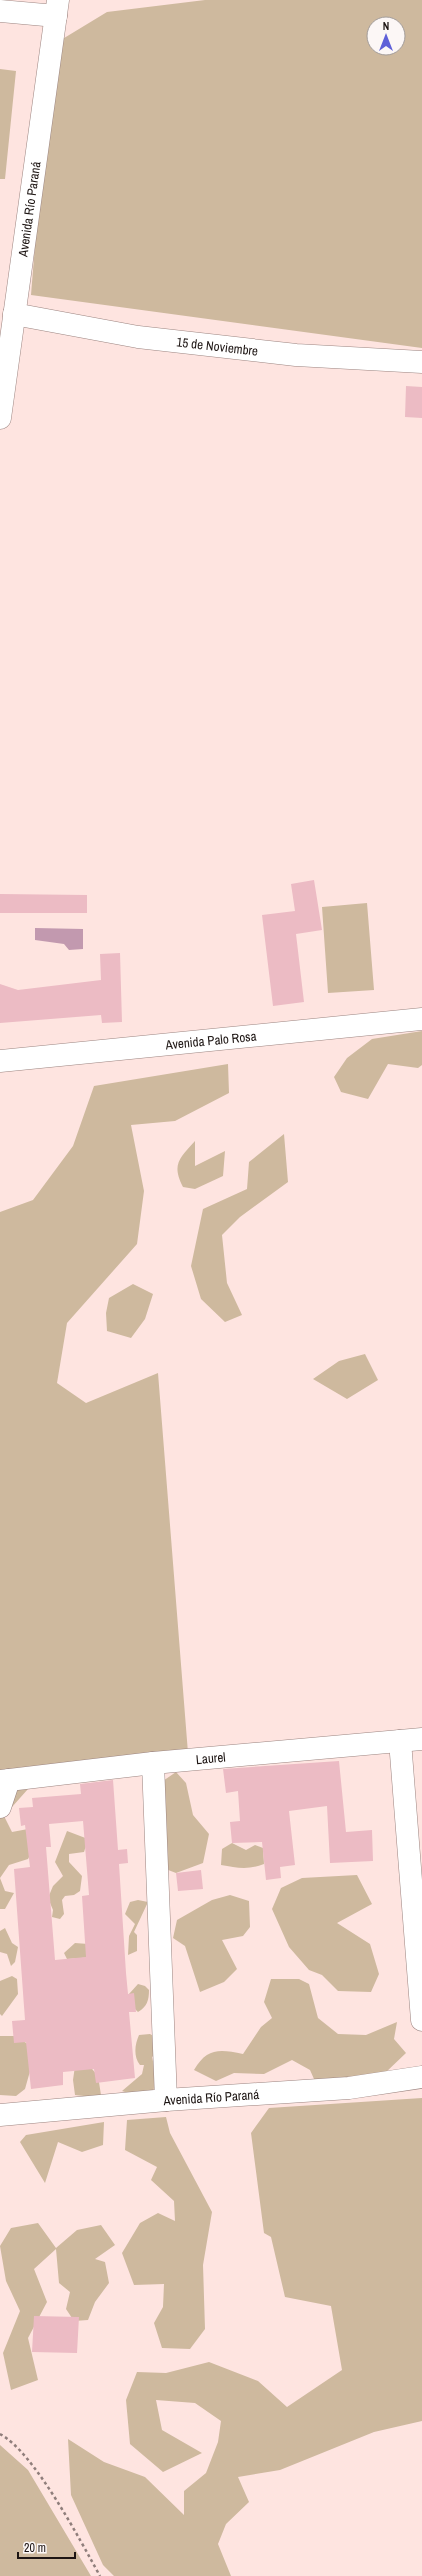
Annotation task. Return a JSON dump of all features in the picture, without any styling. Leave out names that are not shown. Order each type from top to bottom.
[{"type":"street","points":[[0,11],[57,8]]},
{"type":"street","name":"Avenida Río Paraná","points":[[0,418],[2,393],[57,8]]},
{"type":"street","name":"15 de Noviembre","points":[[14,314],[138,337],[296,355],[422,362]]},
{"type":"street","name":"Avenida Palo Rosa","points":[[0,1061],[422,1019]]},
{"type":"street","name":"Laurel","points":[[4,1780],[153,1763],[422,1739]]},
{"type":"street","points":[[400,1741],[422,2020]]},
{"type":"street","points":[[153,1763],[166,2100]]},
{"type":"street","points":[[0,1807],[4,1780]]},
{"type":"street","name":"Avenida Río Paraná","points":[[0,2115],[166,2100],[349,2088],[422,2077]]},
{"type":"path","points":[[0,2434],[8,2439],[37,2472],[100,2576]]},
{"type":"shaded area","points":[[205,0],[422,0],[422,348],[31,295],[51,46],[107,12]]},
{"type":"shaded area","points":[[0,69],[16,71],[5,179],[0,179]]},
{"type":"shaded area","points":[[367,903],[374,990],[328,993],[322,907]]},
{"type":"shaded area","points":[[35,928],[83,929],[83,949],[69,950],[64,944],[35,940]]},
{"type":"shaded area","points":[[422,1031],[422,1065],[418,1068],[388,1064],[368,1099],[341,1092],[334,1077],[347,1058],[372,1039]]},
{"type":"shaded area","points":[[228,1064],[229,1093],[175,1121],[131,1125],[144,1191],[137,1244],[67,1323],[57,1383],[86,1403],[158,1373],[188,1753],[0,1772],[0,1212],[33,1200],[73,1146],[94,1086]]},
{"type":"shaded area","points":[[284,1134],[288,1182],[240,1217],[222,1235],[227,1283],[242,1315],[225,1322],[201,1299],[191,1266],[203,1209],[247,1189],[249,1162]]},
{"type":"shaded area","points":[[195,1141],[195,1166],[225,1151],[223,1176],[195,1189],[183,1187],[179,1179],[178,1167],[181,1157]]},
{"type":"shaded area","points":[[133,1284],[153,1294],[145,1319],[131,1338],[107,1331],[106,1313],[109,1298]]},
{"type":"shaded area","points":[[365,1354],[378,1380],[347,1399],[313,1379],[339,1361]]},
{"type":"shaded area","points":[[176,1772],[186,1783],[193,1815],[209,1834],[203,1863],[176,1873],[163,1868],[160,1783]]},
{"type":"shaded area","points":[[11,1787],[28,1789],[4,1816],[12,1832],[28,1829],[35,1845],[28,1859],[9,1865],[0,1878],[0,1807]]},
{"type":"shaded area","points":[[67,1831],[88,1839],[84,1852],[69,1854],[69,1862],[82,1876],[80,1891],[74,1895],[65,1896],[62,1900],[64,1914],[60,1919],[52,1917],[53,1910],[48,1898],[53,1886],[63,1876],[55,1862]]},
{"type":"shaded area","points":[[232,1843],[246,1850],[255,1845],[263,1848],[264,1864],[243,1868],[221,1865],[222,1849]]},
{"type":"shaded area","points":[[357,1875],[372,1904],[337,1923],[370,1944],[379,1974],[371,1992],[338,1991],[322,1975],[309,1970],[289,1947],[272,1909],[281,1888],[302,1878]]},
{"type":"shaded area","points":[[0,1878],[5,1891],[14,1893],[5,1909],[0,1909]]},
{"type":"shaded area","points":[[230,1895],[249,1901],[250,1927],[243,1936],[222,1940],[237,1969],[224,1982],[200,1992],[185,1946],[173,1938],[177,1920],[212,1900]]},
{"type":"shaded area","points":[[138,1900],[148,1902],[134,1932],[137,1935],[137,1951],[128,1955],[129,1936],[135,1924],[125,1914],[130,1902]]},
{"type":"shaded area","points":[[5,1928],[12,1943],[18,1947],[15,1962],[11,1966],[7,1954],[0,1952],[0,1931]]},
{"type":"shaded area","points":[[75,1943],[88,1944],[94,1957],[67,1959],[64,1953]]},
{"type":"shaded area","points":[[12,1976],[17,1979],[18,1994],[2,2016],[0,2014],[0,1981]]},
{"type":"shaded area","points":[[271,1979],[299,1979],[309,1984],[318,2018],[338,2034],[366,2035],[397,2022],[394,2039],[406,2053],[384,2074],[318,2088],[310,2070],[292,2060],[264,2074],[234,2073],[216,2081],[194,2070],[204,2058],[214,2052],[227,2051],[243,2054],[261,2027],[272,2018],[264,2002]]},
{"type":"shaded area","points":[[138,1984],[145,1986],[149,1990],[149,1997],[144,2008],[138,2012],[132,2006],[129,1994]]},
{"type":"shaded area","points":[[150,2034],[159,2039],[160,2051],[152,2057],[157,2079],[153,2091],[140,2097],[122,2091],[142,2074],[144,2065],[140,2065],[136,2058],[136,2042],[139,2035]]},
{"type":"shaded area","points":[[0,2036],[14,2036],[28,2044],[32,2064],[25,2089],[16,2096],[0,2095]]},
{"type":"shaded area","points":[[87,2063],[98,2076],[101,2095],[92,2097],[75,2095],[73,2080],[75,2066]]},
{"type":"shaded area","points":[[422,2098],[422,2421],[374,2432],[280,2470],[238,2477],[249,2502],[226,2524],[218,2544],[231,2576],[114,2576],[103,2565],[71,2495],[68,2439],[104,2462],[145,2477],[184,2515],[184,2491],[206,2473],[218,2442],[221,2421],[195,2403],[156,2400],[162,2430],[202,2453],[163,2472],[130,2444],[126,2400],[137,2372],[166,2373],[209,2362],[258,2381],[287,2407],[342,2370],[331,2306],[285,2297],[271,2237],[264,2233],[251,2133],[269,2108]]},
{"type":"shaded area","points":[[166,2117],[170,2133],[212,2212],[203,2265],[205,2329],[190,2349],[162,2348],[154,2323],[163,2307],[164,2284],[134,2285],[122,2253],[140,2223],[158,2213],[175,2221],[174,2201],[151,2180],[157,2167],[125,2150],[127,2120]]},
{"type":"shaded area","points":[[104,2122],[103,2145],[82,2152],[58,2142],[45,2183],[20,2142],[26,2135]]},
{"type":"shaded area","points":[[38,2223],[56,2248],[77,2230],[101,2225],[115,2245],[95,2259],[105,2262],[109,2283],[95,2302],[88,2320],[74,2321],[66,2309],[70,2292],[59,2283],[56,2249],[34,2269],[47,2302],[28,2338],[38,2380],[11,2390],[3,2353],[20,2311],[6,2281],[0,2246],[11,2228]]},
{"type":"shaded area","points":[[0,2445],[28,2470],[91,2576],[0,2576]]},
{"type":"building","points":[[406,386],[422,387],[422,418],[405,417]]},
{"type":"building","points":[[314,880],[322,930],[296,934],[304,1002],[273,1006],[262,915],[295,911],[291,884]]},
{"type":"building","points":[[0,894],[87,895],[87,913],[0,913]]},
{"type":"building","points":[[120,953],[122,1022],[102,1023],[101,1015],[0,1023],[0,984],[18,990],[101,980],[100,954]]},
{"type":"building","points":[[339,1761],[346,1832],[372,1830],[373,1861],[330,1863],[327,1806],[289,1811],[295,1865],[280,1867],[281,1878],[266,1880],[262,1842],[232,1843],[230,1822],[240,1821],[238,1791],[226,1793],[223,1769]]},
{"type":"building","points":[[113,1780],[118,1850],[127,1849],[128,1863],[119,1864],[128,1994],[134,1993],[136,2012],[129,2012],[135,2078],[96,2083],[94,2069],[63,2072],[63,2085],[31,2089],[26,2042],[14,2043],[12,2021],[25,2020],[14,1869],[30,1867],[25,1825],[21,1826],[19,1808],[33,1807],[32,1798],[81,1794],[80,1784]],"holes":[[[83,1821],[89,1895],[82,1896],[86,1957],[55,1960],[46,1847],[51,1847],[49,1824]]]},
{"type":"building","points":[[201,1870],[203,1889],[178,1891],[176,1873]]},
{"type":"building","points":[[34,2316],[79,2317],[77,2353],[32,2352]]}]
